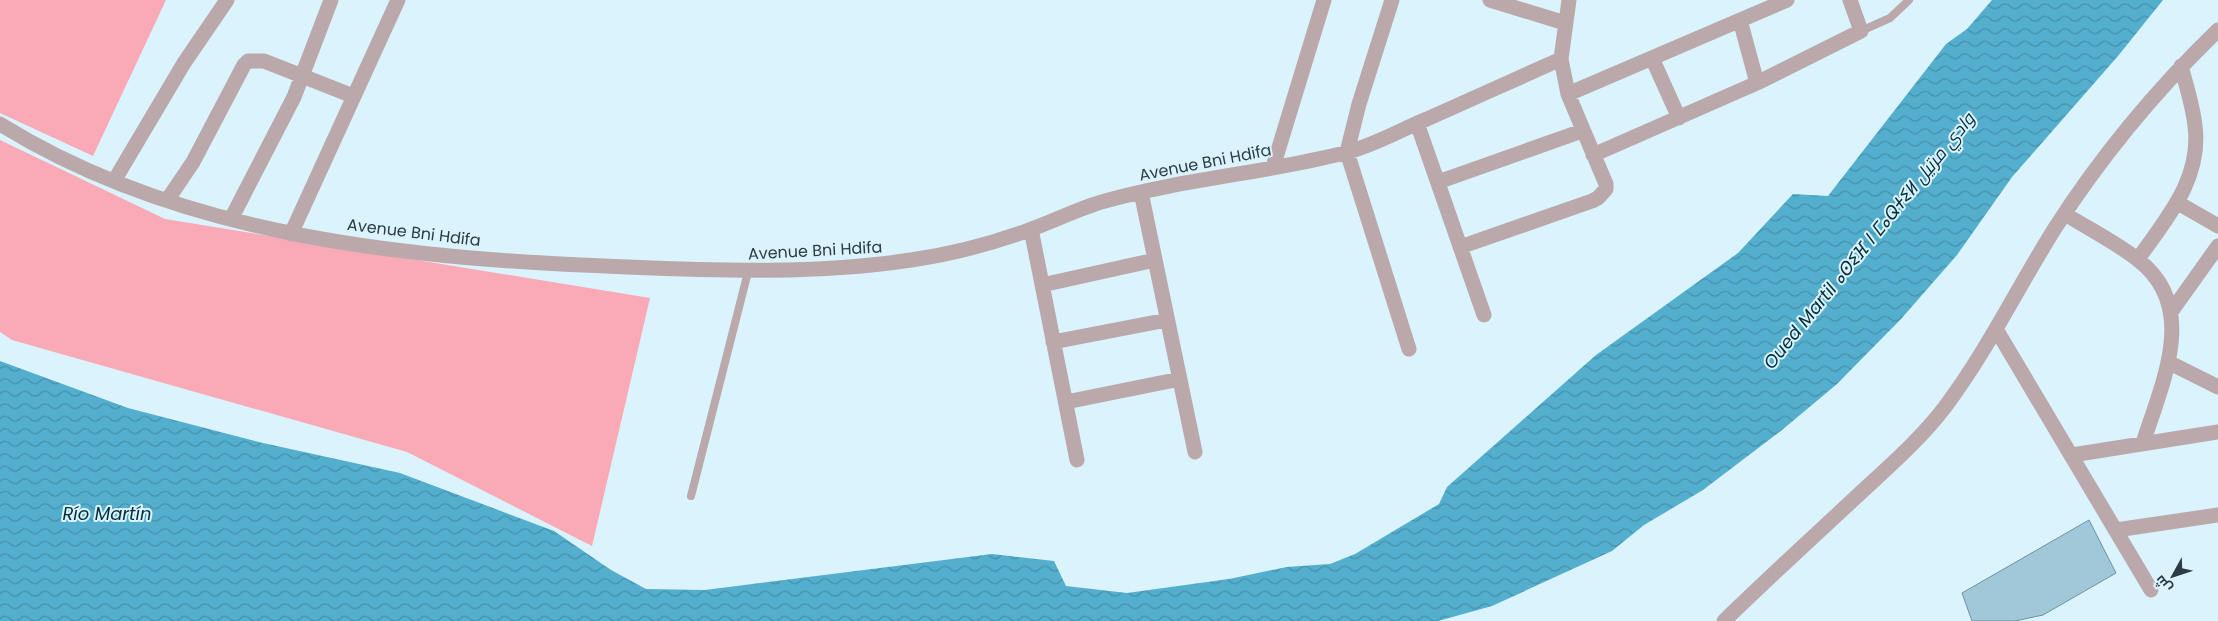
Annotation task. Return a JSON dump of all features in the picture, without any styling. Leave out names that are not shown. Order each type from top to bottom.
[{"type":"street","points":[[114,181],[184,63],[227,0]]},
{"type":"street","points":[[231,219],[294,96],[331,0]]},
{"type":"street","points":[[291,234],[398,0]]},
{"type":"street","points":[[1273,167],[1324,0]]},
{"type":"street","points":[[1392,0],[1359,104],[1348,152],[1409,349]]},
{"type":"street","points":[[1490,0],[1565,23]]},
{"type":"street","points":[[1460,247],[1598,198],[1606,190],[1606,184],[1582,132],[1568,94],[1561,59],[1569,0]]},
{"type":"street","points":[[1568,94],[1787,0]]},
{"type":"street","points":[[1593,155],[1757,84],[1861,31],[1850,0]]},
{"type":"street","points":[[1740,20],[1757,84]]},
{"type":"street","points":[[1724,621],[1909,447],[1943,409],[1970,372],[2065,214],[2130,124],[2181,66],[2218,30]]},
{"type":"street","points":[[1652,58],[1679,118]]},
{"type":"street","name":"Avenue Bni Hdifa","points":[[0,124],[28,141],[114,181],[231,219],[291,234],[448,255],[553,264],[748,272],[852,268],[916,260],[971,249],[1031,230],[1102,201],[1348,152],[1561,59]]},
{"type":"street","points":[[168,199],[193,162],[244,65],[248,61],[264,61],[353,96]]},
{"type":"street","points":[[2138,259],[2178,203],[2191,175],[2196,149],[2195,125],[2181,66]]},
{"type":"street","points":[[1417,123],[1484,315]]},
{"type":"street","points":[[1438,182],[1582,132]]},
{"type":"street","points":[[1141,192],[1195,452]]},
{"type":"street","points":[[2178,203],[2218,226]]},
{"type":"street","points":[[2065,214],[2138,259],[2165,291],[2171,312],[2172,342],[2165,377],[2143,443]]},
{"type":"street","points":[[1031,230],[1078,460]]},
{"type":"street","points":[[2171,312],[2218,246]]},
{"type":"street","points":[[1042,285],[1155,260]]},
{"type":"street","points":[[1054,342],[1168,320]]},
{"type":"street","points":[[1996,328],[2151,590]]},
{"type":"street","points":[[2168,362],[2218,387]]},
{"type":"street","points":[[1066,402],[1180,380]]},
{"type":"street","points":[[2072,455],[2218,432]]},
{"type":"street","points":[[2116,530],[2218,515]]},
{"type":"lane","points":[[1861,31],[1890,18],[1909,0]]},
{"type":"lane","points":[[691,496],[748,272]]},
{"type":"shaded area","points":[[0,0],[166,0],[93,156],[0,113]]},
{"type":"shaded area","points":[[0,140],[165,219],[650,298],[592,546],[407,452],[12,340],[0,332]]},
{"type":"water","name":"Río Martín","points":[[1992,0],[2163,0],[2118,56],[2012,177],[1957,255],[1901,319],[1837,384],[1782,430],[1703,490],[1644,525],[1612,551],[1492,606],[1438,621],[0,621],[0,361],[128,408],[263,443],[400,473],[554,531],[611,570],[646,589],[705,590],[992,554],[1054,561],[1066,586],[1127,593],[1229,579],[1287,567],[1330,564],[1355,554],[1439,504],[1447,487],[1596,355],[1738,253],[1793,194],[1828,196],[1946,44],[1967,29]]},
{"type":"building","points":[[2089,520],[2116,573],[2043,615],[2015,621],[1972,621],[1962,593]]},
{"type":"water label","name":"Oued Martil ⴰⵙⵉⴼ ⵏ ⵎⴰⵕⵜⵉⵍ وادي مرتيل","points":[[1869,241]]}]
